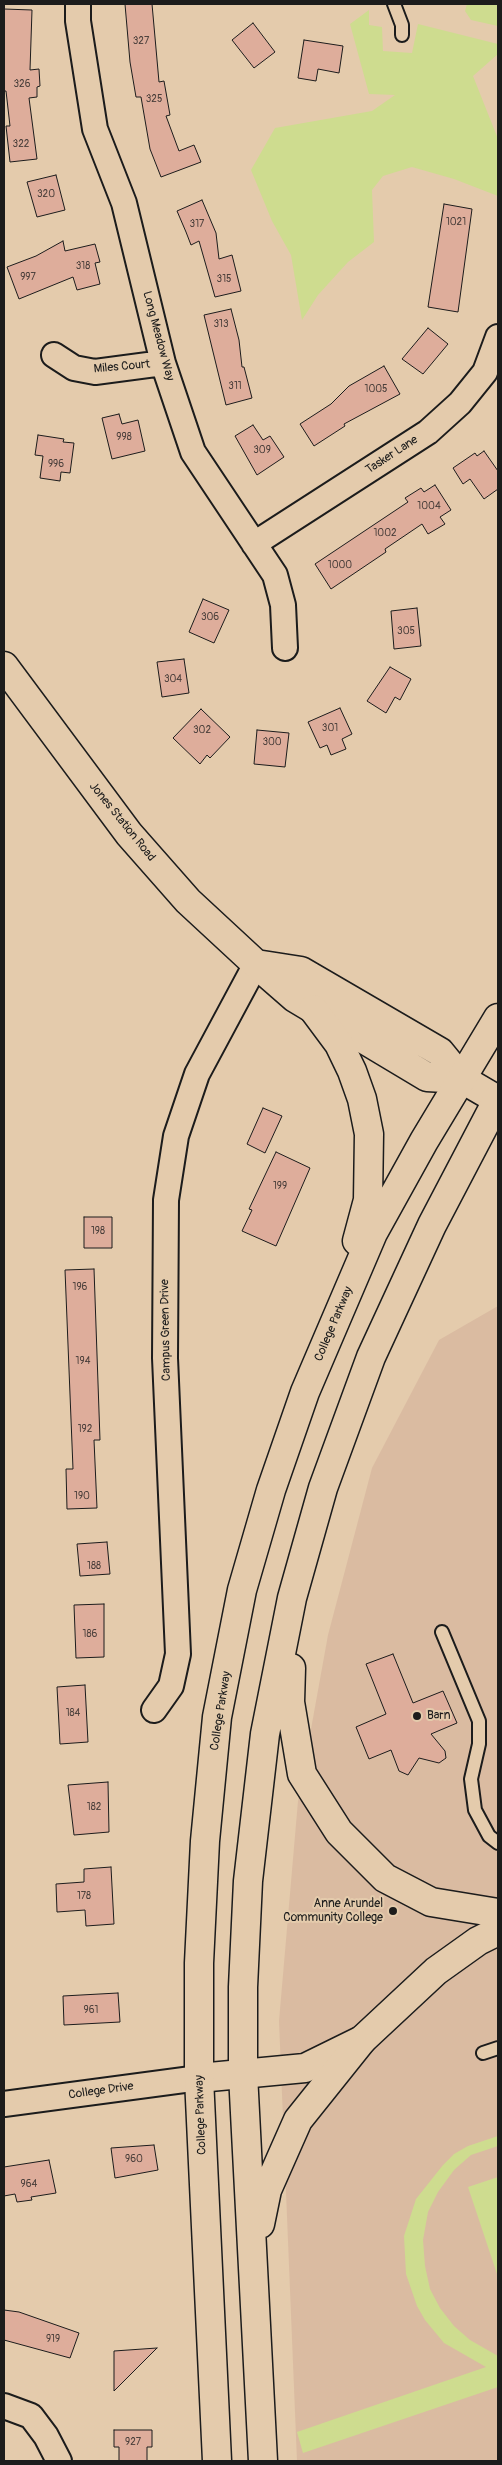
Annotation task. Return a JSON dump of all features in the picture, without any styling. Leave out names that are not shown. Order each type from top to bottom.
[{"type":"main road","name":"Jones Station Road","points":[[4,666],[129,834],[188,901],[256,964],[295,998],[427,1077],[462,1079]]},
{"type":"main road","name":"Jones Station Road","points":[[256,964],[301,971],[440,1052],[462,1079],[498,1099]]},
{"type":"main road","points":[[313,1008],[339,1044],[352,1071],[362,1099],[369,1134],[368,1200],[337,1316]]},
{"type":"main road","name":"College Parkway","points":[[217,2461],[199,2078],[198,1963],[205,1841],[217,1718],[242,1590],[271,1490],[305,1392],[374,1233],[424,1141],[498,1018]]},
{"type":"main road","points":[[263,2461],[243,2074],[243,1987],[248,1880],[255,1806],[265,1734],[292,1598],[324,1488],[371,1357],[432,1225],[498,1099]]},
{"type":"main road","points":[[292,1598],[290,1702],[302,1774],[339,1832],[385,1878],[431,1902],[498,1913]]},
{"type":"main road","points":[[253,2270],[267,2190],[298,2120],[362,2040],[436,1971],[478,1941],[498,1932]]},
{"type":"main road","points":[[199,2078],[305,2068],[362,2040]]},
{"type":"street","name":"Long Meadow Way","points":[[78,4],[95,130],[124,203],[163,363],[193,452],[275,575],[283,605],[285,648]]},
{"type":"street","name":"Tasker Lane","points":[[254,544],[428,432],[460,403],[485,372],[498,337]]},
{"type":"street","name":"Miles Court","points":[[54,355],[74,368],[95,372],[163,363]]},
{"type":"street","name":"Campus Green Drive","points":[[154,1710],[171,1686],[178,1654],[165,1358],[166,1200],[176,1136],[197,1074],[256,964]]},
{"type":"street","name":"College Drive","points":[[4,2104],[199,2078]]},
{"type":"street","points":[[4,2406],[31,2416],[46,2436],[59,2461]]},
{"type":"lane","points":[[394,4],[402,25],[402,35]]},
{"type":"lane","points":[[442,1632],[479,1721],[478,1744],[471,1778],[475,1810],[489,1836],[498,1843]]},
{"type":"lane","points":[[483,2053],[498,2048]]},
{"type":"shaded area","name":"Anne Arundel Community College","points":[[498,1306],[498,2461],[297,2461],[279,2021],[298,1801],[328,1635],[372,1468],[439,1340]]},
{"type":"green space","points":[[467,4],[498,4],[498,26],[471,20],[465,11]]},
{"type":"green space","points":[[369,10],[369,25],[382,27],[383,51],[412,53],[418,24],[498,44],[498,54],[473,76],[498,139],[498,196],[454,179],[412,167],[383,176],[372,190],[374,242],[348,262],[318,295],[302,320],[291,255],[272,221],[251,170],[275,128],[372,111],[395,95],[369,94],[350,24]]},
{"type":"green space","points":[[498,2136],[498,2146],[471,2155],[454,2170],[438,2192],[428,2212],[423,2240],[425,2266],[430,2289],[440,2308],[454,2326],[470,2340],[498,2356],[498,2387],[303,2453],[297,2432],[486,2367],[444,2343],[425,2320],[417,2306],[406,2274],[404,2236],[416,2199],[443,2165],[454,2154],[468,2146]]},
{"type":"green space","points":[[498,2177],[498,2277],[468,2187]]},
{"type":"building","points":[[125,4],[152,4],[159,82],[164,81],[170,115],[166,116],[179,151],[194,145],[201,162],[161,177],[150,149],[141,97],[136,97],[130,62]]},
{"type":"building","points":[[4,9],[32,10],[30,70],[39,69],[40,86],[37,87],[37,97],[29,98],[37,159],[10,162],[6,126],[10,126],[6,91],[4,91]]},
{"type":"building","points":[[253,23],[275,52],[254,68],[232,40]]},
{"type":"building","points":[[304,40],[343,46],[339,73],[318,69],[316,81],[298,78]]},
{"type":"building","points":[[56,175],[65,210],[37,217],[27,182]]},
{"type":"building","points":[[202,200],[216,233],[219,259],[232,255],[241,291],[215,297],[199,241],[191,245],[177,211]]},
{"type":"building","points":[[444,204],[472,209],[458,312],[428,307]]},
{"type":"building","points":[[63,241],[65,251],[95,244],[100,262],[95,263],[100,284],[77,290],[73,277],[19,299],[7,267],[36,256]]},
{"type":"building","points":[[231,309],[239,340],[242,367],[244,367],[252,398],[226,405],[204,315]]},
{"type":"building","points":[[428,328],[448,344],[423,374],[402,359]]},
{"type":"building","points":[[384,366],[400,394],[344,424],[345,426],[314,446],[300,424],[331,404],[349,386]]},
{"type":"building","points":[[119,414],[122,424],[138,420],[145,451],[112,459],[102,418]]},
{"type":"building","points":[[253,425],[263,440],[270,436],[284,457],[257,475],[235,436]]},
{"type":"building","points":[[38,435],[64,439],[63,442],[74,443],[70,473],[61,472],[60,481],[40,478],[43,456],[35,455]]},
{"type":"building","points":[[484,451],[498,471],[498,489],[484,499],[470,479],[463,484],[453,468],[475,453],[477,456]]},
{"type":"building","points":[[435,485],[451,510],[440,517],[445,524],[428,534],[422,524],[385,549],[386,552],[331,589],[315,564],[408,502],[405,498],[421,488],[424,492]]},
{"type":"building","points":[[203,599],[229,610],[214,643],[189,632]]},
{"type":"building","points":[[417,608],[421,646],[394,649],[391,611]]},
{"type":"building","points":[[184,659],[189,693],[162,697],[157,662]]},
{"type":"building","points":[[390,667],[411,679],[400,700],[395,697],[386,713],[367,701]]},
{"type":"building","points":[[340,708],[352,734],[342,739],[346,749],[331,755],[327,745],[320,748],[308,722]]},
{"type":"building","points":[[201,709],[230,737],[210,758],[207,755],[200,764],[173,738]]},
{"type":"building","points":[[257,730],[289,733],[285,767],[254,764]]},
{"type":"building","points":[[263,1108],[282,1116],[265,1153],[247,1144]]},
{"type":"building","points":[[276,1152],[310,1168],[276,1246],[242,1231],[252,1210],[249,1209]]},
{"type":"building","points":[[84,1217],[112,1217],[112,1248],[84,1248]]},
{"type":"building","points":[[94,1269],[100,1440],[94,1440],[97,1508],[67,1509],[66,1469],[73,1469],[65,1270]]},
{"type":"building","points":[[107,1542],[110,1574],[80,1576],[77,1544]]},
{"type":"building","points":[[104,1604],[104,1657],[76,1658],[74,1605]]},
{"type":"building","name":"Barn","points":[[393,1654],[413,1703],[443,1691],[457,1723],[431,1734],[445,1751],[446,1758],[439,1763],[419,1758],[408,1775],[399,1771],[391,1750],[369,1759],[356,1727],[386,1714],[366,1664]]},
{"type":"building","points":[[85,1685],[88,1742],[60,1744],[57,1687]]},
{"type":"building","points":[[108,1782],[109,1832],[74,1835],[68,1785]]},
{"type":"building","points":[[111,1867],[114,1924],[86,1926],[85,1910],[57,1912],[56,1884],[84,1882],[84,1869]]},
{"type":"building","points":[[118,1993],[120,2022],[64,2025],[63,1996]]},
{"type":"building","points":[[154,2145],[158,2170],[115,2178],[111,2148]]},
{"type":"building","points":[[49,2160],[56,2193],[31,2197],[32,2200],[17,2202],[15,2194],[4,2196],[4,2167]]},
{"type":"building","points":[[4,2310],[19,2312],[79,2333],[70,2358],[4,2340]]},
{"type":"building","points":[[157,2348],[114,2391],[114,2351]]},
{"type":"building","points":[[114,2430],[152,2430],[152,2447],[147,2447],[147,2461],[119,2461],[119,2447],[114,2447]]},
{"type":"place","name":"Barn","points":[[417,1716]]},
{"type":"place","name":"Anne Arundel Community College","points":[[393,1911]]}]
